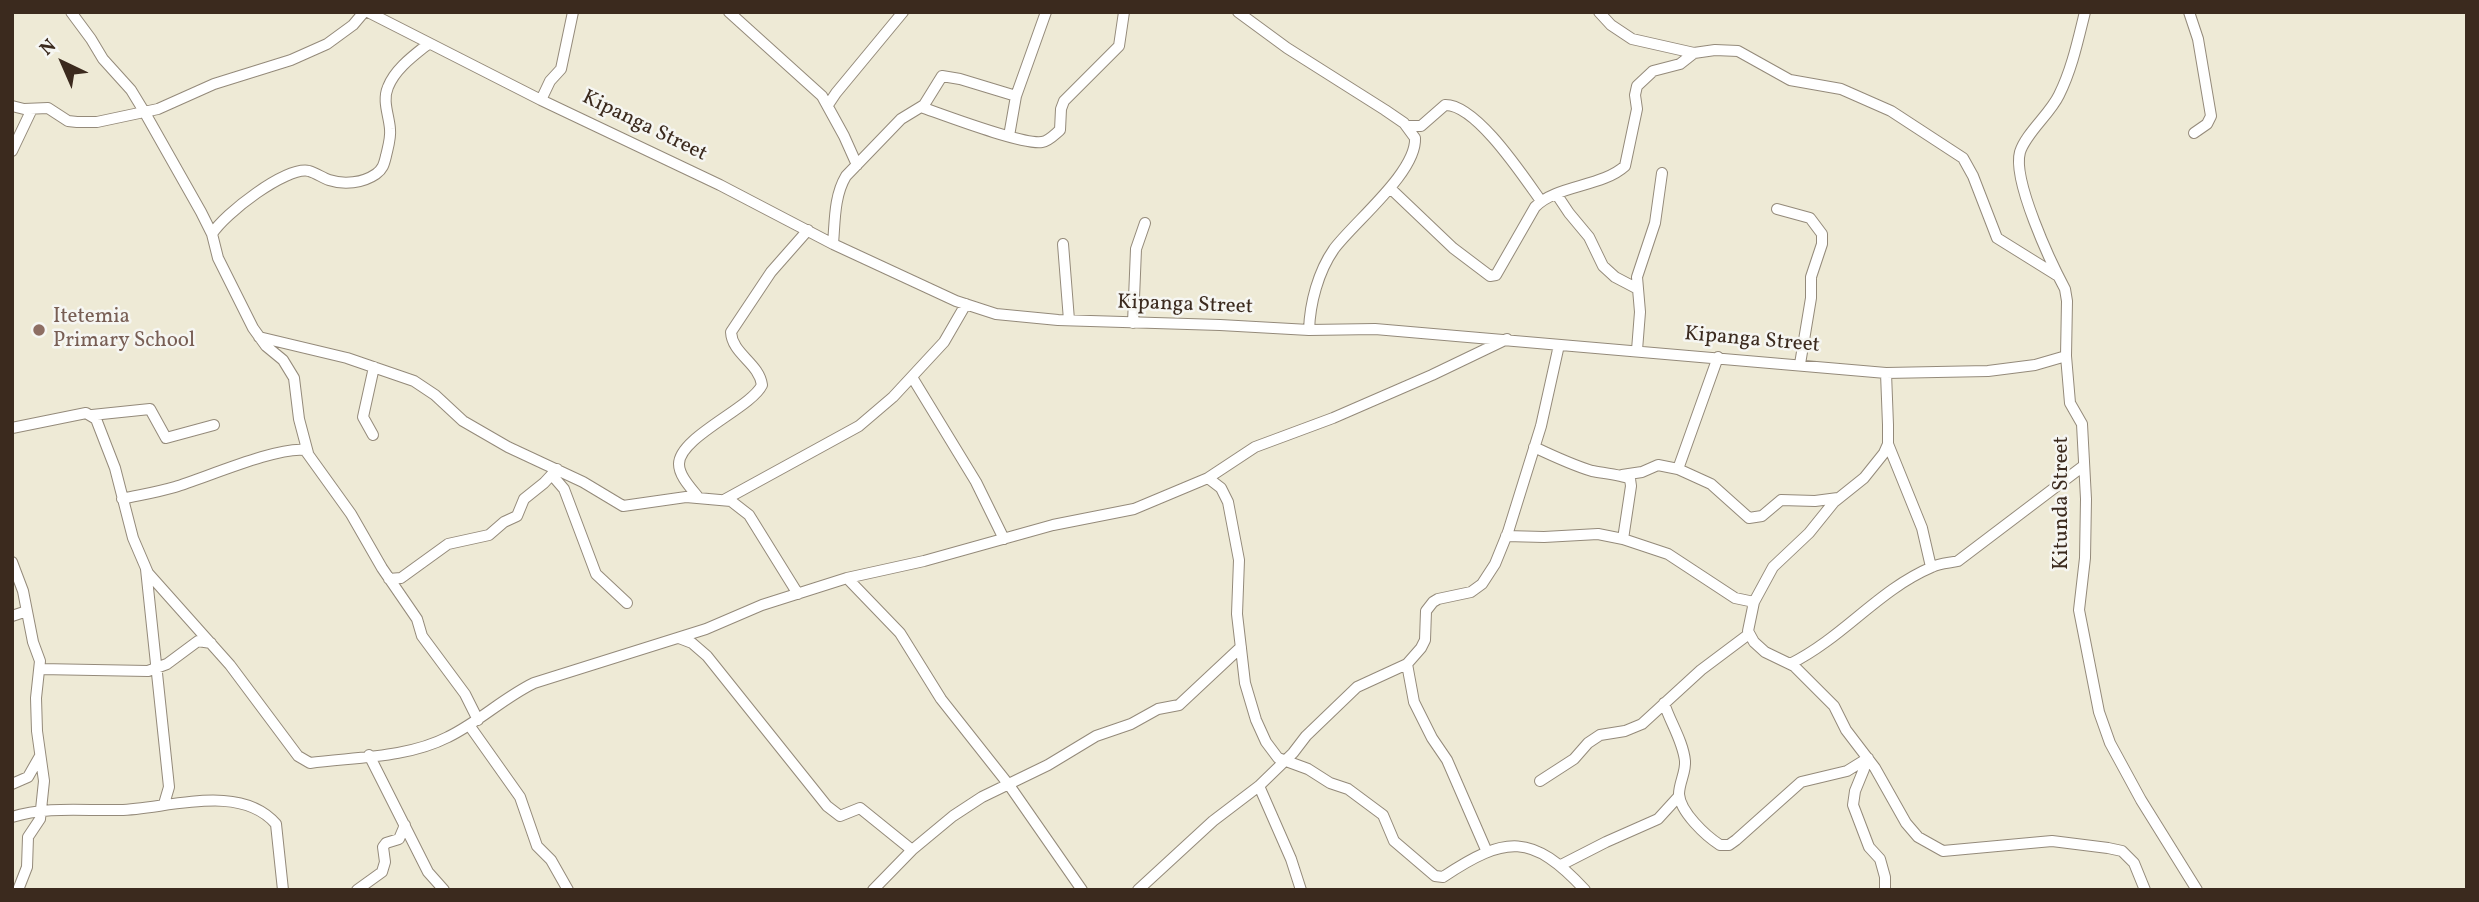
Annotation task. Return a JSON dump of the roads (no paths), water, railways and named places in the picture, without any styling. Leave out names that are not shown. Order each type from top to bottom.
[{"type":"street","name":"Kipanga Street","points":[[366,12],[390,17],[428,44],[657,154],[833,244],[966,304],[996,314],[1069,320],[1309,330],[1375,329],[1886,373],[1988,371],[2035,365],[2066,356]]},
{"type":"street","points":[[12,106],[47,108],[68,121],[77,122],[97,122],[158,110],[214,84],[290,60],[327,44],[366,12]]},
{"type":"street","points":[[541,100],[550,81],[561,69],[573,12]]},
{"type":"street","points":[[729,12],[822,96],[857,164]]},
{"type":"street","points":[[828,105],[903,12]]},
{"type":"street","points":[[1009,136],[1016,96],[1046,12]]},
{"type":"street","points":[[921,107],[1009,136],[1043,142],[1060,130],[1064,101],[1119,46],[1124,12]]},
{"type":"street","points":[[1238,12],[1287,48],[1385,110],[1407,126],[1415,138],[1413,152],[1390,188],[1341,241],[1325,266],[1310,314],[1309,330]]},
{"type":"street","points":[[1599,12],[1611,25],[1632,39],[1694,53],[1738,51],[1790,80],[1841,89],[1882,106],[1966,162],[1994,234],[1999,240],[2058,276]]},
{"type":"street","name":"Kitunda Street","points":[[2085,12],[2060,94],[2024,145],[2019,156],[2020,170],[2031,212],[2067,301],[2066,356],[2070,403],[2082,424],[2082,467],[2086,499],[2085,558],[2079,610],[2102,725],[2141,800],[2197,890]]},
{"type":"street","points":[[2189,12],[2197,39],[2211,116],[2207,124],[2194,133]]},
{"type":"street","points":[[73,13],[103,59],[131,90],[182,175],[212,234],[218,258],[259,337],[283,360],[294,378],[299,419],[308,453],[351,514],[389,579],[417,619],[422,636],[465,694],[474,723],[520,797],[537,846],[551,860],[568,890]]},
{"type":"street","points":[[212,234],[219,224],[247,201],[290,175],[309,171],[345,183],[363,180],[379,172],[383,167],[390,135],[387,89],[395,74],[428,44]]},
{"type":"street","points":[[1390,188],[1453,248],[1492,276],[1498,273],[1514,242],[1541,201],[1613,175],[1625,166],[1637,109],[1637,86],[1653,71],[1679,64],[1694,53]]},
{"type":"street","points":[[833,244],[840,187],[857,164],[901,119],[921,107],[943,75],[1016,96]]},
{"type":"street","points":[[1407,126],[1421,127],[1445,105],[1454,106],[1474,119],[1496,141],[1541,201]]},
{"type":"street","points":[[12,152],[32,109]]},
{"type":"street","points":[[1637,350],[1640,312],[1636,288],[1639,266],[1656,223],[1661,173]]},
{"type":"street","points":[[1557,195],[1589,237],[1603,266],[1615,277],[1636,288]]},
{"type":"street","points":[[1777,209],[1810,218],[1822,234],[1822,244],[1811,277],[1811,298],[1800,364]]},
{"type":"street","points":[[1133,323],[1136,249],[1145,223]]},
{"type":"street","points":[[698,497],[678,466],[682,452],[758,393],[762,385],[760,376],[734,344],[731,332],[771,272],[808,230]]},
{"type":"street","points":[[1063,244],[1069,320]]},
{"type":"street","points":[[723,500],[859,426],[885,405],[944,342],[966,304]]},
{"type":"street","points":[[259,337],[346,358],[414,381],[435,395],[463,421],[554,472],[625,507],[686,497],[731,501],[749,515],[798,594]]},
{"type":"street","points":[[145,568],[211,643],[302,760],[310,763],[394,753],[436,742],[474,723],[514,693],[534,683],[709,628],[762,605],[847,578],[924,561],[1053,525],[1134,509],[1208,478],[1255,447],[1333,418],[1507,339]]},
{"type":"street","points":[[1138,890],[1213,821],[1259,786],[1357,687],[1407,664],[1421,649],[1425,640],[1426,611],[1429,605],[1438,599],[1477,589],[1495,564],[1506,536],[1541,426],[1559,345]]},
{"type":"street","points":[[1678,469],[1718,357]]},
{"type":"street","points":[[373,435],[363,417],[374,367]]},
{"type":"street","points":[[1886,373],[1888,444],[1885,453],[1773,567],[1755,602],[1748,626],[1749,634],[1765,652],[1790,664],[1834,706],[1846,730],[1906,823],[1918,837],[1935,848],[1943,851],[2052,841],[2108,848],[2122,851],[2134,863],[2145,890]]},
{"type":"street","points":[[912,377],[976,482],[1004,539]]},
{"type":"street","points":[[12,428],[86,413],[92,415],[143,408],[150,409],[166,438],[214,425]]},
{"type":"street","points":[[92,415],[98,421],[115,468],[133,538],[145,568],[169,787],[164,804]]},
{"type":"street","points":[[1888,444],[1923,528],[1931,567]]},
{"type":"street","points":[[1534,447],[1580,467],[1614,476],[1642,472],[1658,465],[1678,469],[1711,485],[1749,518],[1762,516],[1781,500],[1815,501],[1839,498]]},
{"type":"street","points":[[122,499],[173,488],[287,452],[302,449],[308,453]]},
{"type":"street","points":[[1790,664],[1824,645],[1889,591],[1931,567],[1958,561],[2082,467]]},
{"type":"street","points":[[389,579],[401,578],[448,544],[493,533],[504,522],[517,516],[524,499],[554,472]]},
{"type":"street","points":[[554,472],[564,489],[596,574],[627,603]]},
{"type":"street","points":[[1622,475],[1631,482],[1623,539]]},
{"type":"street","points":[[1208,478],[1221,488],[1228,502],[1239,560],[1237,614],[1245,683],[1255,720],[1269,748],[1278,758],[1308,769],[1330,783],[1357,794],[1383,815],[1397,844],[1435,876],[1443,877],[1487,852],[1510,845],[1524,846],[1541,852],[1561,865],[1584,890]]},
{"type":"street","points":[[1506,536],[1598,534],[1623,539],[1668,554],[1735,598],[1755,602]]},
{"type":"street","points":[[12,562],[23,591],[40,669],[36,698],[44,781],[42,811],[28,837],[27,867],[18,890]]},
{"type":"street","points":[[847,578],[900,633],[941,699],[1009,785],[1082,890]]},
{"type":"street","points":[[12,616],[27,611]]},
{"type":"street","points":[[1539,781],[1574,759],[1588,743],[1600,735],[1625,731],[1642,724],[1700,670],[1749,634]]},
{"type":"street","points":[[679,638],[692,643],[707,656],[827,806],[840,816],[859,808],[912,850]]},
{"type":"street","points":[[40,669],[138,673],[167,664],[198,641],[211,643]]},
{"type":"street","points":[[873,890],[912,850],[953,816],[982,797],[1076,750],[1096,736],[1158,709],[1179,705],[1241,647]]},
{"type":"street","points":[[1407,664],[1414,702],[1432,738],[1447,760],[1487,852]]},
{"type":"street","points":[[1561,865],[1658,819],[1679,796],[1685,761],[1681,743],[1664,703]]},
{"type":"street","points":[[12,783],[28,777],[40,755]]},
{"type":"street","points":[[369,755],[428,872],[444,890]]},
{"type":"street","points":[[1679,796],[1686,811],[1696,822],[1714,841],[1725,846],[1736,840],[1801,782],[1847,771],[1866,759]]},
{"type":"street","points":[[1866,759],[1853,804],[1869,847],[1880,859],[1885,890]]},
{"type":"street","points":[[1259,786],[1291,859],[1301,890]]},
{"type":"street","points":[[12,817],[42,811],[124,810],[202,800],[243,804],[268,816],[276,824],[283,890]]},
{"type":"street","points":[[357,890],[385,869],[383,847],[386,843],[399,839],[405,825]]},
{"type":"place","name":"Itetemia Primary School","points":[[39,330]]}]
